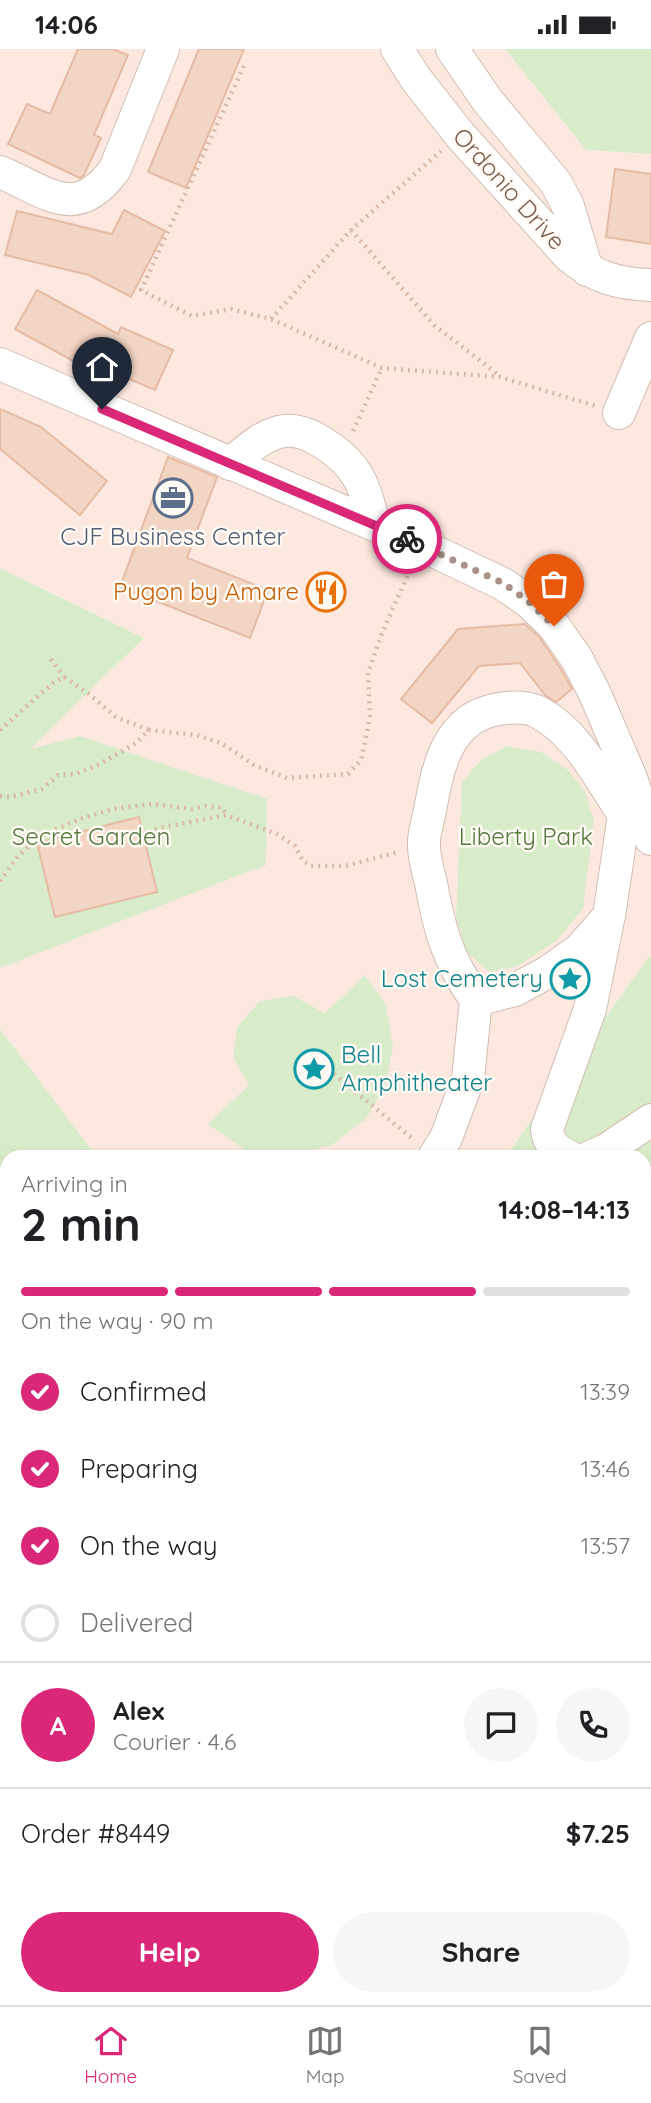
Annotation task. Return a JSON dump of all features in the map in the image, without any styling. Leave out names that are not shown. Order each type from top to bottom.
[{"type":"street","points":[[0,173],[66,201],[85,197],[103,185],[115,169],[163,49]]},
{"type":"street","name":"Ordonio Drive","points":[[397,49],[460,135],[551,238],[587,270],[612,281],[651,285]]},
{"type":"street","points":[[452,49],[487,100],[556,183],[574,224],[587,270]]},
{"type":"street","points":[[619,413],[651,338]]},
{"type":"street","points":[[0,364],[374,524],[503,583],[529,602],[554,626],[577,659],[595,694],[651,839]]},
{"type":"street","points":[[230,464],[254,444],[282,431],[310,435],[342,454],[362,482],[374,524]]},
{"type":"street","points":[[438,1150],[446,1138],[468,1079],[476,1000],[458,974],[441,934],[424,846],[442,754],[458,731],[472,719],[492,710],[514,707],[534,711],[553,723],[587,758],[638,800]]},
{"type":"street","points":[[559,1150],[548,1139],[547,1129],[590,1009],[609,916],[638,800]]},
{"type":"street","points":[[476,1000],[515,990],[548,972],[579,950],[609,916]]},
{"type":"street","points":[[606,1150],[651,1120]]},
{"type":"path","points":[[244,67],[141,290],[192,316],[231,309],[271,319],[382,367],[500,377],[619,413]]},
{"type":"path","points":[[271,319],[351,230],[460,135]]},
{"type":"path","points":[[351,230],[434,325],[500,377]]},
{"type":"path","points":[[342,454],[382,367]]},
{"type":"path","points":[[51,659],[64,677],[117,717],[149,730],[197,735],[221,743],[254,765],[287,778],[348,774],[361,760],[370,718],[368,673],[382,633],[421,545]]},
{"type":"path","points":[[0,730],[53,683],[64,677]]},
{"type":"path","points":[[0,796],[11,797],[42,789],[58,775],[75,774],[98,765],[136,743],[149,730]]},
{"type":"path","points":[[0,881],[19,855],[40,836],[113,809],[153,804],[192,809],[205,806],[223,808],[223,815]]},
{"type":"path","points":[[155,829],[223,815],[277,834],[295,846],[303,862],[311,866],[345,866],[424,846]]},
{"type":"path","points":[[323,1065],[426,1150]]},
{"type":"shaded area","points":[[0,49],[505,49],[586,150],[651,154],[651,954],[510,1150],[92,1150],[0,1029],[0,776],[144,638],[0,568]]},
{"type":"green space","points":[[505,49],[651,49],[651,154],[586,150]]},
{"type":"green space","name":"Secret Garden","points":[[0,568],[144,638],[30,749],[80,736],[267,799],[266,865],[0,968]]},
{"type":"green space","name":"Liberty Park","points":[[506,746],[541,752],[568,770],[585,791],[594,821],[583,909],[556,941],[516,967],[489,972],[466,951],[456,917],[462,782],[481,760]]},
{"type":"green space","points":[[651,954],[651,1150],[510,1150]]},
{"type":"green space","name":"Bell Amphitheater","points":[[365,975],[386,1005],[393,1045],[387,1082],[366,1119],[332,1145],[311,1150],[245,1150],[208,1124],[249,1085],[233,1057],[237,1027],[260,1001],[293,996],[325,1013]]},
{"type":"green space","points":[[0,1029],[92,1150],[0,1150]]},
{"type":"building","points":[[78,49],[113,49],[128,55],[94,135],[101,138],[84,175],[80,178],[8,144],[27,104],[50,114]]},
{"type":"building","points":[[199,49],[244,49],[186,188],[148,172]]},
{"type":"building","points":[[615,169],[651,174],[651,244],[606,237]]},
{"type":"building","points":[[124,210],[165,231],[131,297],[89,275],[5,255],[17,211],[112,234]]},
{"type":"building","points":[[37,290],[118,334],[121,327],[173,350],[155,390],[76,356],[73,361],[15,329]]},
{"type":"building","points":[[0,409],[41,427],[107,481],[80,515],[0,449]]},
{"type":"building","points":[[168,457],[217,477],[187,558],[268,590],[250,638],[120,587]]},
{"type":"building","points":[[525,624],[540,638],[572,689],[556,702],[546,696],[520,663],[479,666],[432,723],[401,699],[458,629]]},
{"type":"building","points":[[139,817],[157,892],[55,917],[37,843]]},
{"type":"way so far","points":[[407,539],[503,583],[529,602],[554,626]]},
{"type":"place","name":"CJF Business Center","points":[[173,498]]},
{"type":"place","name":"Pugon by Amare","points":[[326,592]]},
{"type":"place","name":"Lost Cemetery","points":[[570,979]]},
{"type":"place","name":"Bell Amphitheater","points":[[314,1069]]},
{"type":"route","points":[[102,409],[407,539]]}]
